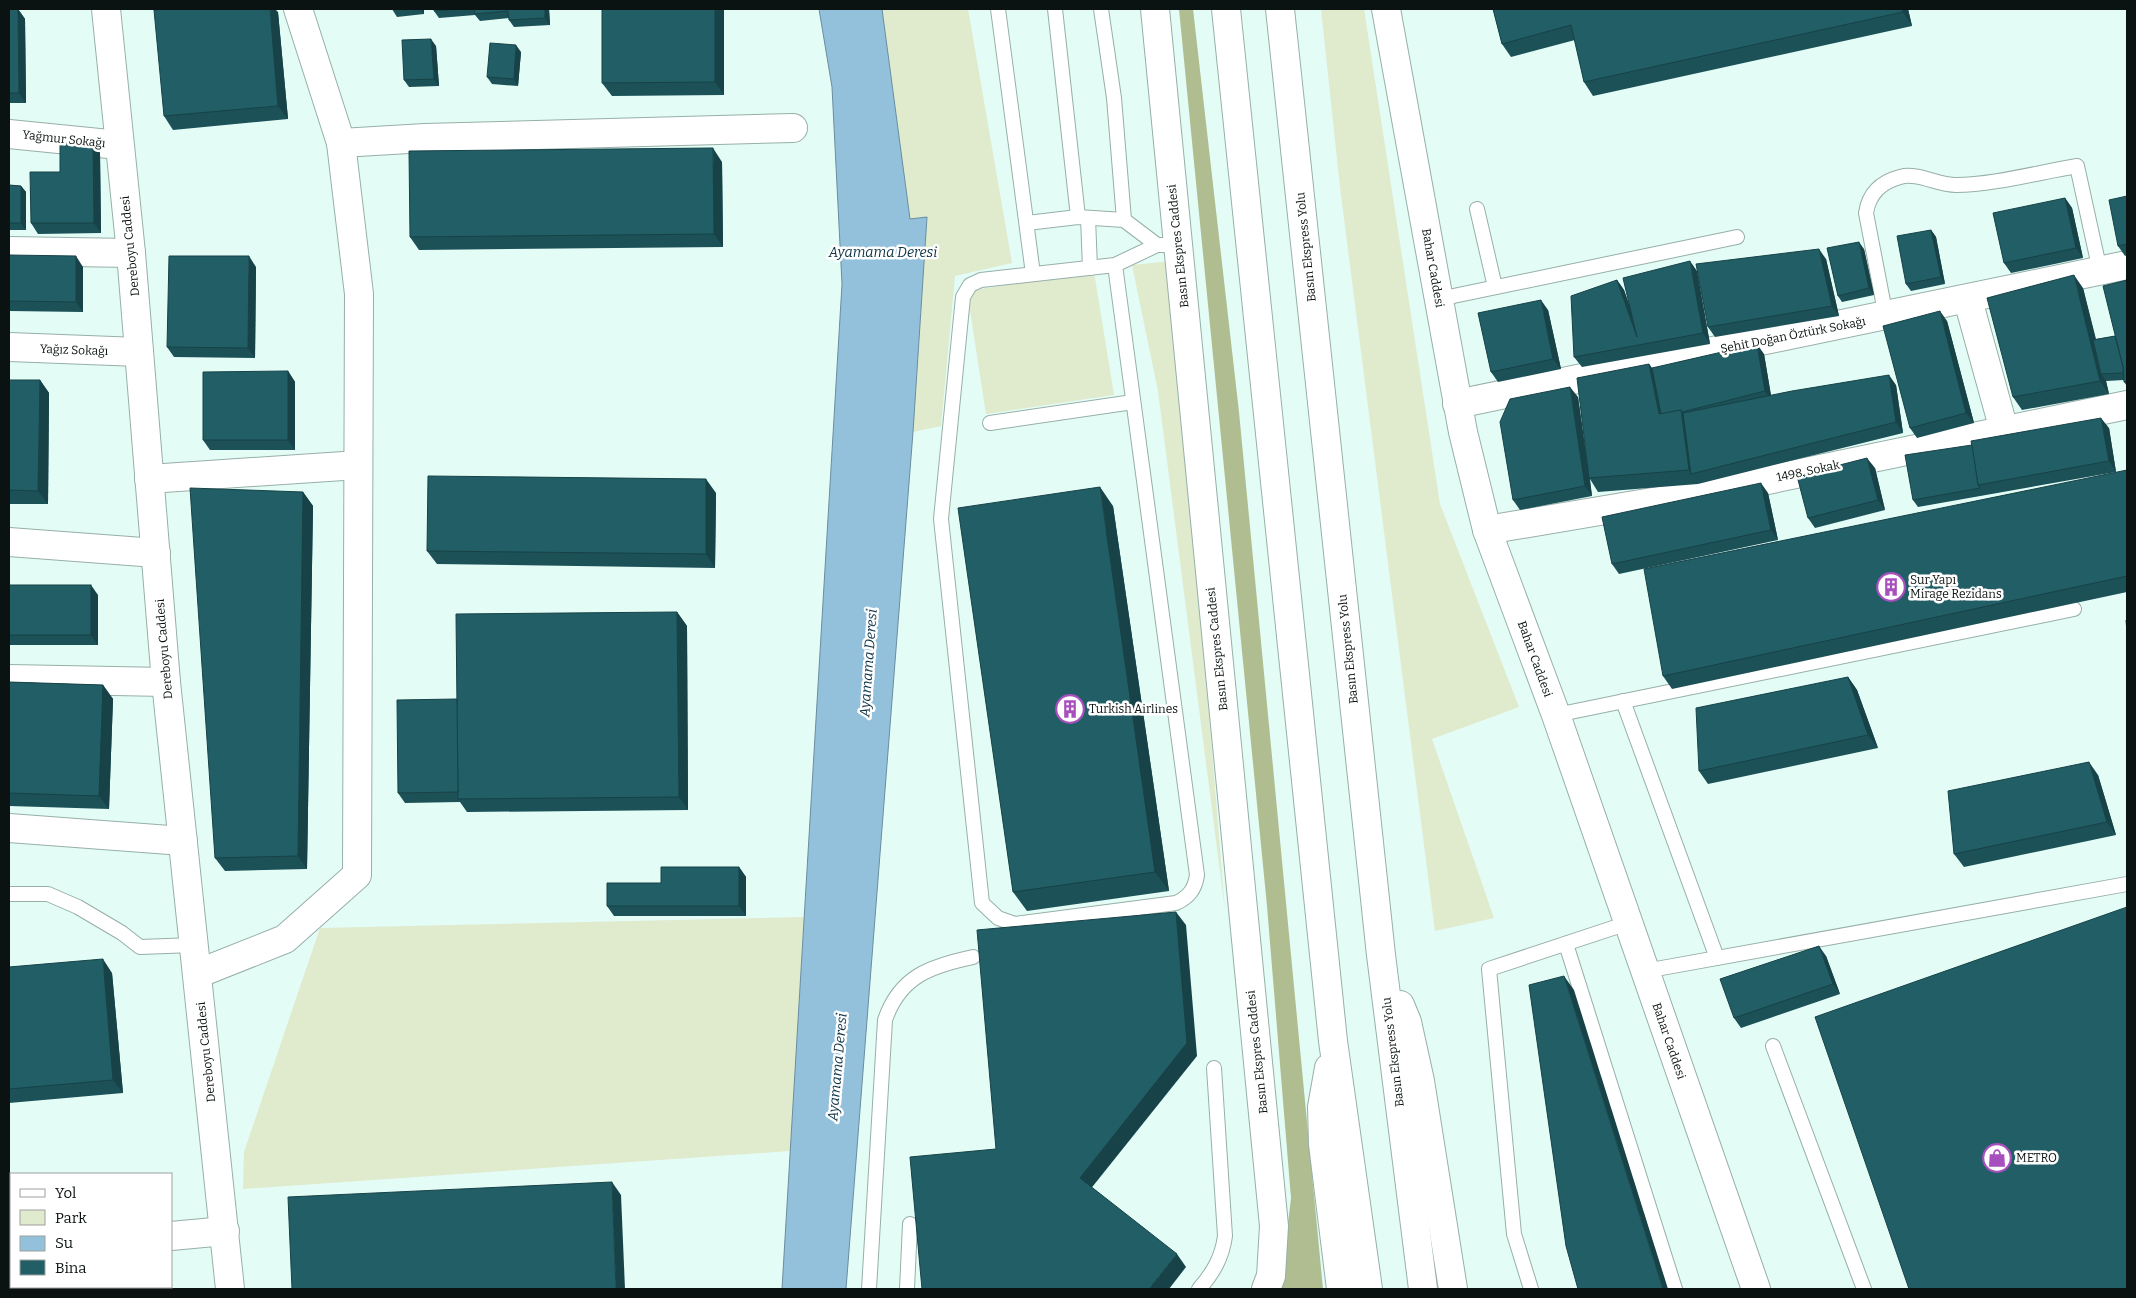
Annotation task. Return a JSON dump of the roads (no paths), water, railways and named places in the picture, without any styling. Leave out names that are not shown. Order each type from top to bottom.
[{"type":"main road","name":"Dereboyu Caddesi","points":[[106,9],[131,254],[166,682],[230,1289]]},
{"type":"main road","points":[[198,974],[285,939],[357,875],[359,294],[341,143],[298,9]]},
{"type":"main road","name":"Basın Ekspres Caddesi","points":[[1155,9],[1168,245],[1274,1226],[1271,1276],[1266,1289]]},
{"type":"main road","points":[[1226,9],[1333,1041],[1368,1289]]},
{"type":"main road","name":"Basın Ekspress Yolu","points":[[1280,9],[1381,955],[1423,1289]]},
{"type":"main road","name":"Bahar Caddesi","points":[[1386,9],[1457,404],[1487,530],[1556,715],[1756,1289]]},
{"type":"main road","points":[[341,143],[425,138],[794,128]]},
{"type":"main road","name":"Yağmur Sokağı","points":[[9,134],[119,145]]},
{"type":"main road","points":[[9,251],[131,254]]},
{"type":"main road","name":"Şehit Doğan Öztürk Sokağı","points":[[1457,404],[1968,300],[2127,265]]},
{"type":"main road","points":[[1968,300],[2004,430]]},
{"type":"main road","name":"Yağız Sokağı","points":[[9,347],[139,352]]},
{"type":"main road","name":"1498. Sokak","points":[[1487,530],[1700,494],[2127,405]]},
{"type":"main road","points":[[149,479],[358,465]]},
{"type":"main road","points":[[9,542],[156,553]]},
{"type":"main road","points":[[9,679],[166,682]]},
{"type":"main road","points":[[9,828],[183,841]]},
{"type":"main road","points":[[1381,955],[1407,1022],[1420,1081],[1453,1289]]},
{"type":"main road","points":[[1333,1041],[1322,1106],[1323,1135],[1341,1289]]},
{"type":"main road","points":[[172,1236],[225,1231]]},
{"type":"lane","points":[[998,9],[1027,223],[1032,274]]},
{"type":"lane","points":[[1055,9],[1090,268]]},
{"type":"lane","points":[[1101,9],[1114,98],[1124,220]]},
{"type":"lane","points":[[1886,317],[1866,213],[1870,197],[1875,190],[1888,181],[1899,177],[1911,175],[1940,184],[1973,184],[2077,166],[2100,271]]},
{"type":"lane","points":[[1477,209],[1495,287]]},
{"type":"lane","points":[[1027,223],[1083,218],[1124,220],[1168,245]]},
{"type":"lane","points":[[1439,299],[1737,237]]},
{"type":"lane","points":[[1115,264],[1196,865],[1196,882],[1188,896],[1176,903],[1015,924],[998,918],[982,903],[941,519],[963,297],[966,290],[975,282],[1115,264],[1168,245]]},
{"type":"lane","points":[[990,423],[1133,402]]},
{"type":"lane","points":[[1556,715],[2074,609]]},
{"type":"lane","points":[[1623,702],[1717,958]]},
{"type":"lane","points":[[1645,971],[2127,884]]},
{"type":"lane","points":[[9,894],[48,894],[78,907],[122,933],[132,943],[140,947],[194,945]]},
{"type":"lane","points":[[1531,1289],[1514,1234],[1489,969],[1628,924]]},
{"type":"lane","points":[[1566,944],[1675,1289]]},
{"type":"lane","points":[[869,1289],[887,1014],[895,997],[915,977],[951,962],[973,957]]},
{"type":"lane","points":[[1773,1046],[1864,1289]]},
{"type":"lane","points":[[1199,1289],[1214,1272],[1223,1249],[1225,1236],[1214,1068]]},
{"type":"lane","points":[[907,1289],[910,1224]]},
{"type":"water","name":"Ayamama Deresi","points":[[819,9],[882,9],[910,219],[927,217],[913,432],[846,1289],[782,1289],[842,284],[832,87]]},
{"type":"place","name":"Sur Yapı Mirage Rezidans","points":[[1891,587]]},
{"type":"place","name":"Turkish Airlines","points":[[1070,709]]},
{"type":"place","name":"METRO","points":[[1997,1158]]}]
